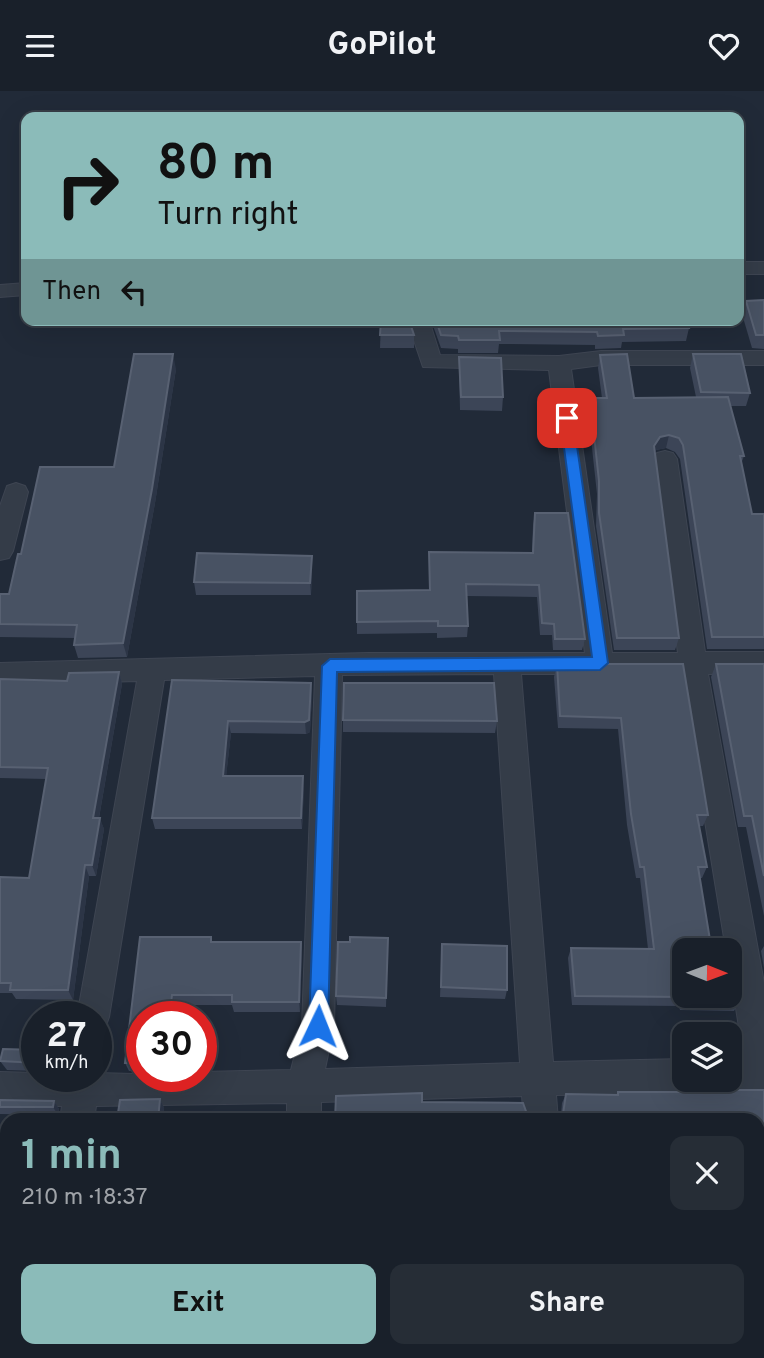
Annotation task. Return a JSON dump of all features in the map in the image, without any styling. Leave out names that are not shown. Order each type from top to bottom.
[{"type":"street","points":[[744,268],[764,268]]},
{"type":"street","points":[[0,291],[21,289]]},
{"type":"street","points":[[420,326],[431,362],[559,363],[601,358],[764,358]]},
{"type":"street","points":[[559,363],[600,663]]},
{"type":"street","points":[[665,459],[693,663],[764,1076],[742,1076]]},
{"type":"street","points":[[0,551],[16,492]]},
{"type":"street","points":[[0,674],[330,666],[764,663]]},
{"type":"street","points":[[507,664],[541,1113]]},
{"type":"street","points":[[304,1104],[318,1026],[330,666]]},
{"type":"street","points":[[96,1001],[146,698],[153,670]]},
{"type":"street","points":[[0,1089],[304,1104],[539,1078],[672,1076]]},
{"type":"building","points":[[764,300],[764,335],[756,335],[746,301]]},
{"type":"building","points":[[381,326],[411,326],[414,335],[380,335]]},
{"type":"building","points":[[438,326],[689,328],[623,329],[624,335],[598,336],[597,332],[499,331],[500,340],[459,340],[458,336],[441,335]]},
{"type":"building","points":[[134,354],[173,354],[152,489],[123,643],[74,645],[77,625],[0,624],[0,594],[9,594],[18,554],[21,554],[40,467],[114,467]]},
{"type":"building","points":[[627,354],[634,398],[728,397],[744,456],[740,456],[752,514],[764,514],[764,637],[712,637],[683,445],[679,438],[669,435],[660,437],[654,446],[679,638],[617,638],[599,513],[599,481],[590,398],[607,398],[600,355]]},
{"type":"building","points":[[693,354],[741,354],[750,393],[701,392]]},
{"type":"building","points":[[459,357],[501,358],[503,397],[461,397]]},
{"type":"building","points":[[535,513],[568,513],[585,639],[555,639],[554,624],[542,623],[539,585],[466,584],[468,626],[438,626],[438,621],[357,622],[357,591],[430,590],[429,552],[533,553]]},
{"type":"building","points":[[197,553],[312,556],[310,583],[194,582]]},
{"type":"building","points":[[557,664],[683,664],[708,815],[697,815],[707,867],[698,867],[710,938],[672,938],[672,997],[575,996],[571,948],[654,949],[644,867],[640,867],[631,814],[621,718],[560,716]]},
{"type":"building","points":[[716,664],[764,664],[764,876],[752,816],[744,816]]},
{"type":"building","points":[[119,672],[93,818],[100,818],[92,865],[85,865],[68,990],[10,990],[11,983],[0,983],[0,877],[29,878],[48,768],[0,767],[0,679],[67,681],[69,673]]},
{"type":"building","points":[[172,680],[311,683],[309,720],[305,722],[228,721],[223,776],[303,776],[301,818],[152,818]]},
{"type":"building","points":[[344,683],[494,683],[497,721],[343,720]]},
{"type":"building","points":[[140,937],[211,937],[211,942],[301,942],[299,1002],[232,1002],[232,995],[172,995],[171,1001],[132,1001]]},
{"type":"building","points":[[350,937],[388,938],[386,998],[336,996],[338,942],[350,942]]},
{"type":"building","points":[[442,944],[507,946],[507,990],[441,987]]},
{"type":"building","points":[[3,1049],[21,1050],[21,1062],[0,1061]]},
{"type":"building","points":[[764,1090],[764,1113],[563,1113],[566,1094]]},
{"type":"building","points":[[422,1093],[422,1102],[523,1103],[527,1113],[335,1113],[336,1096]]},
{"type":"building","points":[[160,1099],[159,1113],[118,1113],[120,1100]]},
{"type":"building","points":[[0,1100],[54,1101],[53,1107],[0,1107]]},
{"type":"route","points":[[318,1026],[330,666],[600,663],[567,418]]}]
